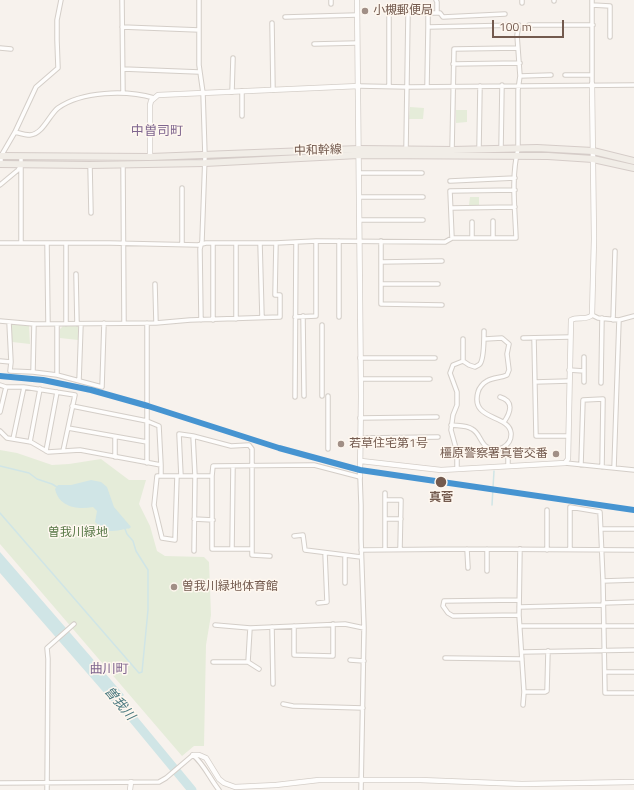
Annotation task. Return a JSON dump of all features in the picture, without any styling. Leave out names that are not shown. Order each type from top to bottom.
[{"type":"main road","name":"中和幹線","points":[[1,164],[124,164],[406,150],[537,148],[593,151],[634,161]]},
{"type":"main road","name":"中和幹線","points":[[358,152],[548,156],[593,159],[634,168]]},
{"type":"main road","name":"中和幹線","points":[[1,156],[205,160]]},
{"type":"street","points":[[1,164],[1,156],[15,132],[36,87],[58,68],[57,20],[61,0]]},
{"type":"street","points":[[122,0],[123,93]]},
{"type":"street","points":[[199,0],[198,30],[200,72],[203,93],[205,160],[201,244],[201,320]]},
{"type":"street","points":[[358,0],[360,477],[362,505],[361,557],[364,628],[361,790]]},
{"type":"street","points":[[436,0],[436,13]]},
{"type":"street","points":[[592,0],[594,239],[592,315]]},
{"type":"street","points":[[592,6],[610,6],[610,37]]},
{"type":"street","points":[[427,86],[428,13],[440,13],[443,17],[505,14]]},
{"type":"street","points":[[389,14],[389,86]]},
{"type":"street","points":[[406,150],[408,14]]},
{"type":"street","points":[[285,17],[357,15]]},
{"type":"street","points":[[272,23],[272,90]]},
{"type":"street","points":[[0,243],[201,244],[296,243],[316,241],[445,242],[452,238],[516,238],[515,178],[516,156],[518,149],[518,90],[520,85],[520,63],[517,35],[519,25],[428,27]]},
{"type":"street","points":[[529,25],[593,25]]},
{"type":"street","points":[[122,27],[198,30]]},
{"type":"street","points":[[314,44],[357,43]]},
{"type":"street","points":[[0,48],[11,49]]},
{"type":"street","points":[[452,150],[454,49],[518,48]]},
{"type":"street","points":[[232,92],[233,58]]},
{"type":"street","points":[[453,64],[520,63]]},
{"type":"street","points":[[123,69],[200,72]]},
{"type":"street","points":[[520,76],[551,75]]},
{"type":"street","points":[[565,75],[592,75]]},
{"type":"street","points":[[150,158],[150,105],[154,98],[158,95],[359,86],[453,87],[634,84]]},
{"type":"street","points":[[501,149],[502,85]]},
{"type":"street","points":[[479,149],[480,86]]},
{"type":"street","points":[[242,91],[242,116]]},
{"type":"street","points":[[15,132],[31,135],[40,131],[58,108],[88,95],[123,93],[154,98]]},
{"type":"street","points":[[21,156],[21,242]]},
{"type":"street","points":[[0,186],[18,170],[21,164]]},
{"type":"street","points":[[124,164],[124,323]]},
{"type":"street","points":[[90,165],[91,213]]},
{"type":"street","points":[[359,173],[422,173]]},
{"type":"street","points":[[450,181],[515,178]]},
{"type":"street","points":[[182,188],[182,244]]},
{"type":"street","points":[[452,238],[450,191],[515,190]]},
{"type":"street","points":[[359,197],[422,197]]},
{"type":"street","points":[[451,208],[515,207]]},
{"type":"street","points":[[360,220],[423,220]]},
{"type":"street","points":[[493,221],[493,238]]},
{"type":"street","points":[[472,222],[472,238]]},
{"type":"street","points":[[295,317],[316,316],[316,241]]},
{"type":"street","points":[[338,317],[340,241]]},
{"type":"street","points":[[381,242],[381,304],[442,305]]},
{"type":"street","points":[[47,243],[48,324]]},
{"type":"street","points":[[66,243],[66,324]]},
{"type":"street","points":[[213,243],[213,320]]},
{"type":"street","points":[[236,243],[236,319]]},
{"type":"street","points":[[260,243],[262,317]]},
{"type":"street","points":[[0,321],[34,324],[156,323],[280,317],[280,296],[275,295],[276,243]]},
{"type":"street","points":[[295,397],[296,243]]},
{"type":"street","points":[[613,320],[615,251]]},
{"type":"street","points":[[380,262],[442,262]]},
{"type":"street","points":[[76,274],[79,324],[79,381]]},
{"type":"street","points":[[155,284],[156,323]]},
{"type":"street","points":[[381,284],[438,284]]},
{"type":"street","points":[[565,463],[568,459],[571,320],[574,318],[588,318],[592,315],[613,320],[634,316]]},
{"type":"street","points":[[303,316],[304,396]]},
{"type":"street","points":[[601,383],[602,318]]},
{"type":"street","points":[[614,468],[619,320]]},
{"type":"street","points":[[8,322],[11,362],[10,371],[33,372],[102,386],[104,323]]},
{"type":"street","points":[[147,323],[147,462]]},
{"type":"street","points":[[33,372],[34,324]]},
{"type":"street","points":[[57,376],[58,324]]},
{"type":"street","points":[[322,325],[322,396]]},
{"type":"street","points":[[463,361],[475,367],[480,364],[485,339],[484,331]]},
{"type":"street","points":[[524,338],[570,337]]},
{"type":"street","points":[[451,425],[472,428],[476,431],[484,445],[490,449],[497,450],[506,447],[509,442],[511,434],[509,428],[504,422],[484,413],[480,408],[478,393],[481,386],[486,381],[507,375],[509,370],[507,354],[509,344],[502,338],[485,339]]},
{"type":"street","points":[[534,338],[536,436],[568,436]]},
{"type":"street","points":[[463,339],[463,361]]},
{"type":"street","points":[[584,357],[584,382]]},
{"type":"street","points":[[360,358],[435,358]]},
{"type":"street","points":[[0,361],[11,362]]},
{"type":"street","points":[[457,469],[457,452],[452,438],[451,425],[457,405],[457,392],[450,373],[453,365],[463,361]]},
{"type":"street","points":[[569,370],[584,371]]},
{"type":"street","points":[[360,379],[430,379]]},
{"type":"street","points":[[535,382],[569,381]]},
{"type":"street","points":[[0,385],[75,395],[63,451]]},
{"type":"street","points":[[0,412],[6,387]]},
{"type":"street","points":[[13,439],[24,387]]},
{"type":"street","points":[[30,442],[40,390]]},
{"type":"street","points":[[46,450],[57,392]]},
{"type":"street","points":[[328,396],[328,449]]},
{"type":"street","points":[[500,397],[508,401],[510,407],[510,413],[504,422]]},
{"type":"street","points":[[581,465],[583,400],[603,399],[602,466]]},
{"type":"street","points":[[72,406],[147,421],[159,426],[161,476]]},
{"type":"street","points":[[360,418],[437,417]]},
{"type":"street","points":[[68,428],[146,442]]},
{"type":"street","points":[[0,431],[7,438],[30,442],[48,452],[80,450],[161,465]]},
{"type":"street","points":[[212,476],[195,476],[179,476],[157,476],[154,505],[162,538],[175,540],[179,476],[179,434],[231,446],[249,445],[252,449],[252,555],[270,556]]},
{"type":"street","points":[[193,436],[195,476],[194,550]]},
{"type":"street","points":[[115,437],[115,457]]},
{"type":"street","points":[[360,438],[438,437]]},
{"type":"street","points":[[506,447],[508,450],[508,466]]},
{"type":"street","points":[[361,461],[441,470],[565,463],[634,470]]},
{"type":"street","points":[[252,549],[212,549],[212,466],[314,465],[360,477]]},
{"type":"street","points":[[232,549],[233,466]]},
{"type":"street","points":[[385,493],[385,550]]},
{"type":"street","points":[[385,500],[401,500],[400,550]]},
{"type":"street","points":[[570,549],[570,507],[600,512],[605,693],[634,693]]},
{"type":"street","points":[[547,510],[547,550]]},
{"type":"street","points":[[194,519],[213,520]]},
{"type":"street","points":[[385,519],[401,519]]},
{"type":"street","points":[[601,529],[634,529]]},
{"type":"street","points":[[294,536],[304,535],[305,550],[361,557]]},
{"type":"street","points":[[361,550],[467,548],[634,550]]},
{"type":"street","points":[[467,548],[468,568]]},
{"type":"street","points":[[487,549],[487,571]]},
{"type":"street","points":[[520,549],[519,615],[524,692],[523,705]]},
{"type":"street","points":[[318,603],[327,602],[326,552]]},
{"type":"street","points":[[345,555],[345,583]]},
{"type":"street","points":[[603,581],[634,580]]},
{"type":"street","points":[[519,600],[444,601],[443,606],[453,616],[519,615]]},
{"type":"street","points":[[519,606],[634,602]]},
{"type":"street","points":[[48,790],[47,648],[74,624]]},
{"type":"street","points":[[294,626],[294,656],[333,656],[333,624]]},
{"type":"street","points":[[215,625],[250,628],[345,624],[364,628]]},
{"type":"street","points":[[272,626],[273,684]]},
{"type":"street","points":[[520,626],[634,626]]},
{"type":"street","points":[[248,662],[250,628]]},
{"type":"street","points":[[522,652],[634,650]]},
{"type":"street","points":[[524,692],[547,691],[548,651]]},
{"type":"street","points":[[445,658],[522,659]]},
{"type":"street","points":[[350,660],[364,661]]},
{"type":"street","points":[[214,662],[248,662],[259,669]]},
{"type":"street","points":[[605,672],[634,672]]},
{"type":"street","points":[[282,704],[363,708]]},
{"type":"street","points":[[0,783],[101,781],[155,782],[166,778],[191,756],[199,755],[206,758],[219,779],[224,784],[235,787],[276,785],[319,780],[420,780],[522,784],[634,782]]},
{"type":"street","points":[[191,756],[198,759],[219,790]]},
{"type":"street","points":[[130,790],[131,782]]},
{"type":"green space","points":[[410,107],[424,108],[423,119],[409,119]]},
{"type":"green space","points":[[456,110],[467,110],[467,122],[456,123]]},
{"type":"green space","points":[[470,197],[479,197],[479,205],[469,205]]},
{"type":"green space","points":[[11,324],[29,326],[30,344],[12,342]]},
{"type":"green space","points":[[63,326],[78,326],[78,340],[60,338],[60,329]]},
{"type":"green space","name":"曽我川緑地","points":[[0,450],[17,453],[52,465],[101,459],[129,480],[146,480],[139,504],[150,526],[157,551],[165,556],[204,557],[209,562],[211,615],[206,645],[204,746],[194,746],[182,756],[0,544]]},
{"type":"shaded area","points":[[91,480],[101,482],[107,487],[114,507],[131,527],[128,529],[113,531],[106,530],[95,522],[97,511],[93,507],[81,508],[70,506],[60,500],[57,495],[55,489],[58,485],[71,485]]},
{"type":"shaded area","points":[[0,552],[124,695],[113,703],[0,573]]},
{"type":"waterway","points":[[0,466],[29,473],[37,479],[57,487]]},
{"type":"waterway","points":[[492,505],[494,471]]},
{"type":"waterway","points":[[0,513],[139,673],[142,672],[148,610],[148,570],[125,529]]},
{"type":"waterway","name":"曽我川","points":[[110,691],[192,790]]},
{"type":"transit line","points":[[0,376],[43,380],[91,390],[148,406],[279,448],[360,470],[634,510]]},
{"type":"place","name":"小槻郵便局","points":[[365,11]]},
{"type":"place","name":"若草住宅第1号","points":[[341,444]]},
{"type":"place","name":"橿原警察署真菅交番","points":[[556,454]]},
{"type":"place","name":"真菅","points":[[441,482]]},
{"type":"place","name":"曽我川緑地体育館","points":[[174,587]]},
{"type":"district","name":"中曽司町","points":[[157,132]]},
{"type":"district","name":"曲川町","points":[[109,670]]}]
